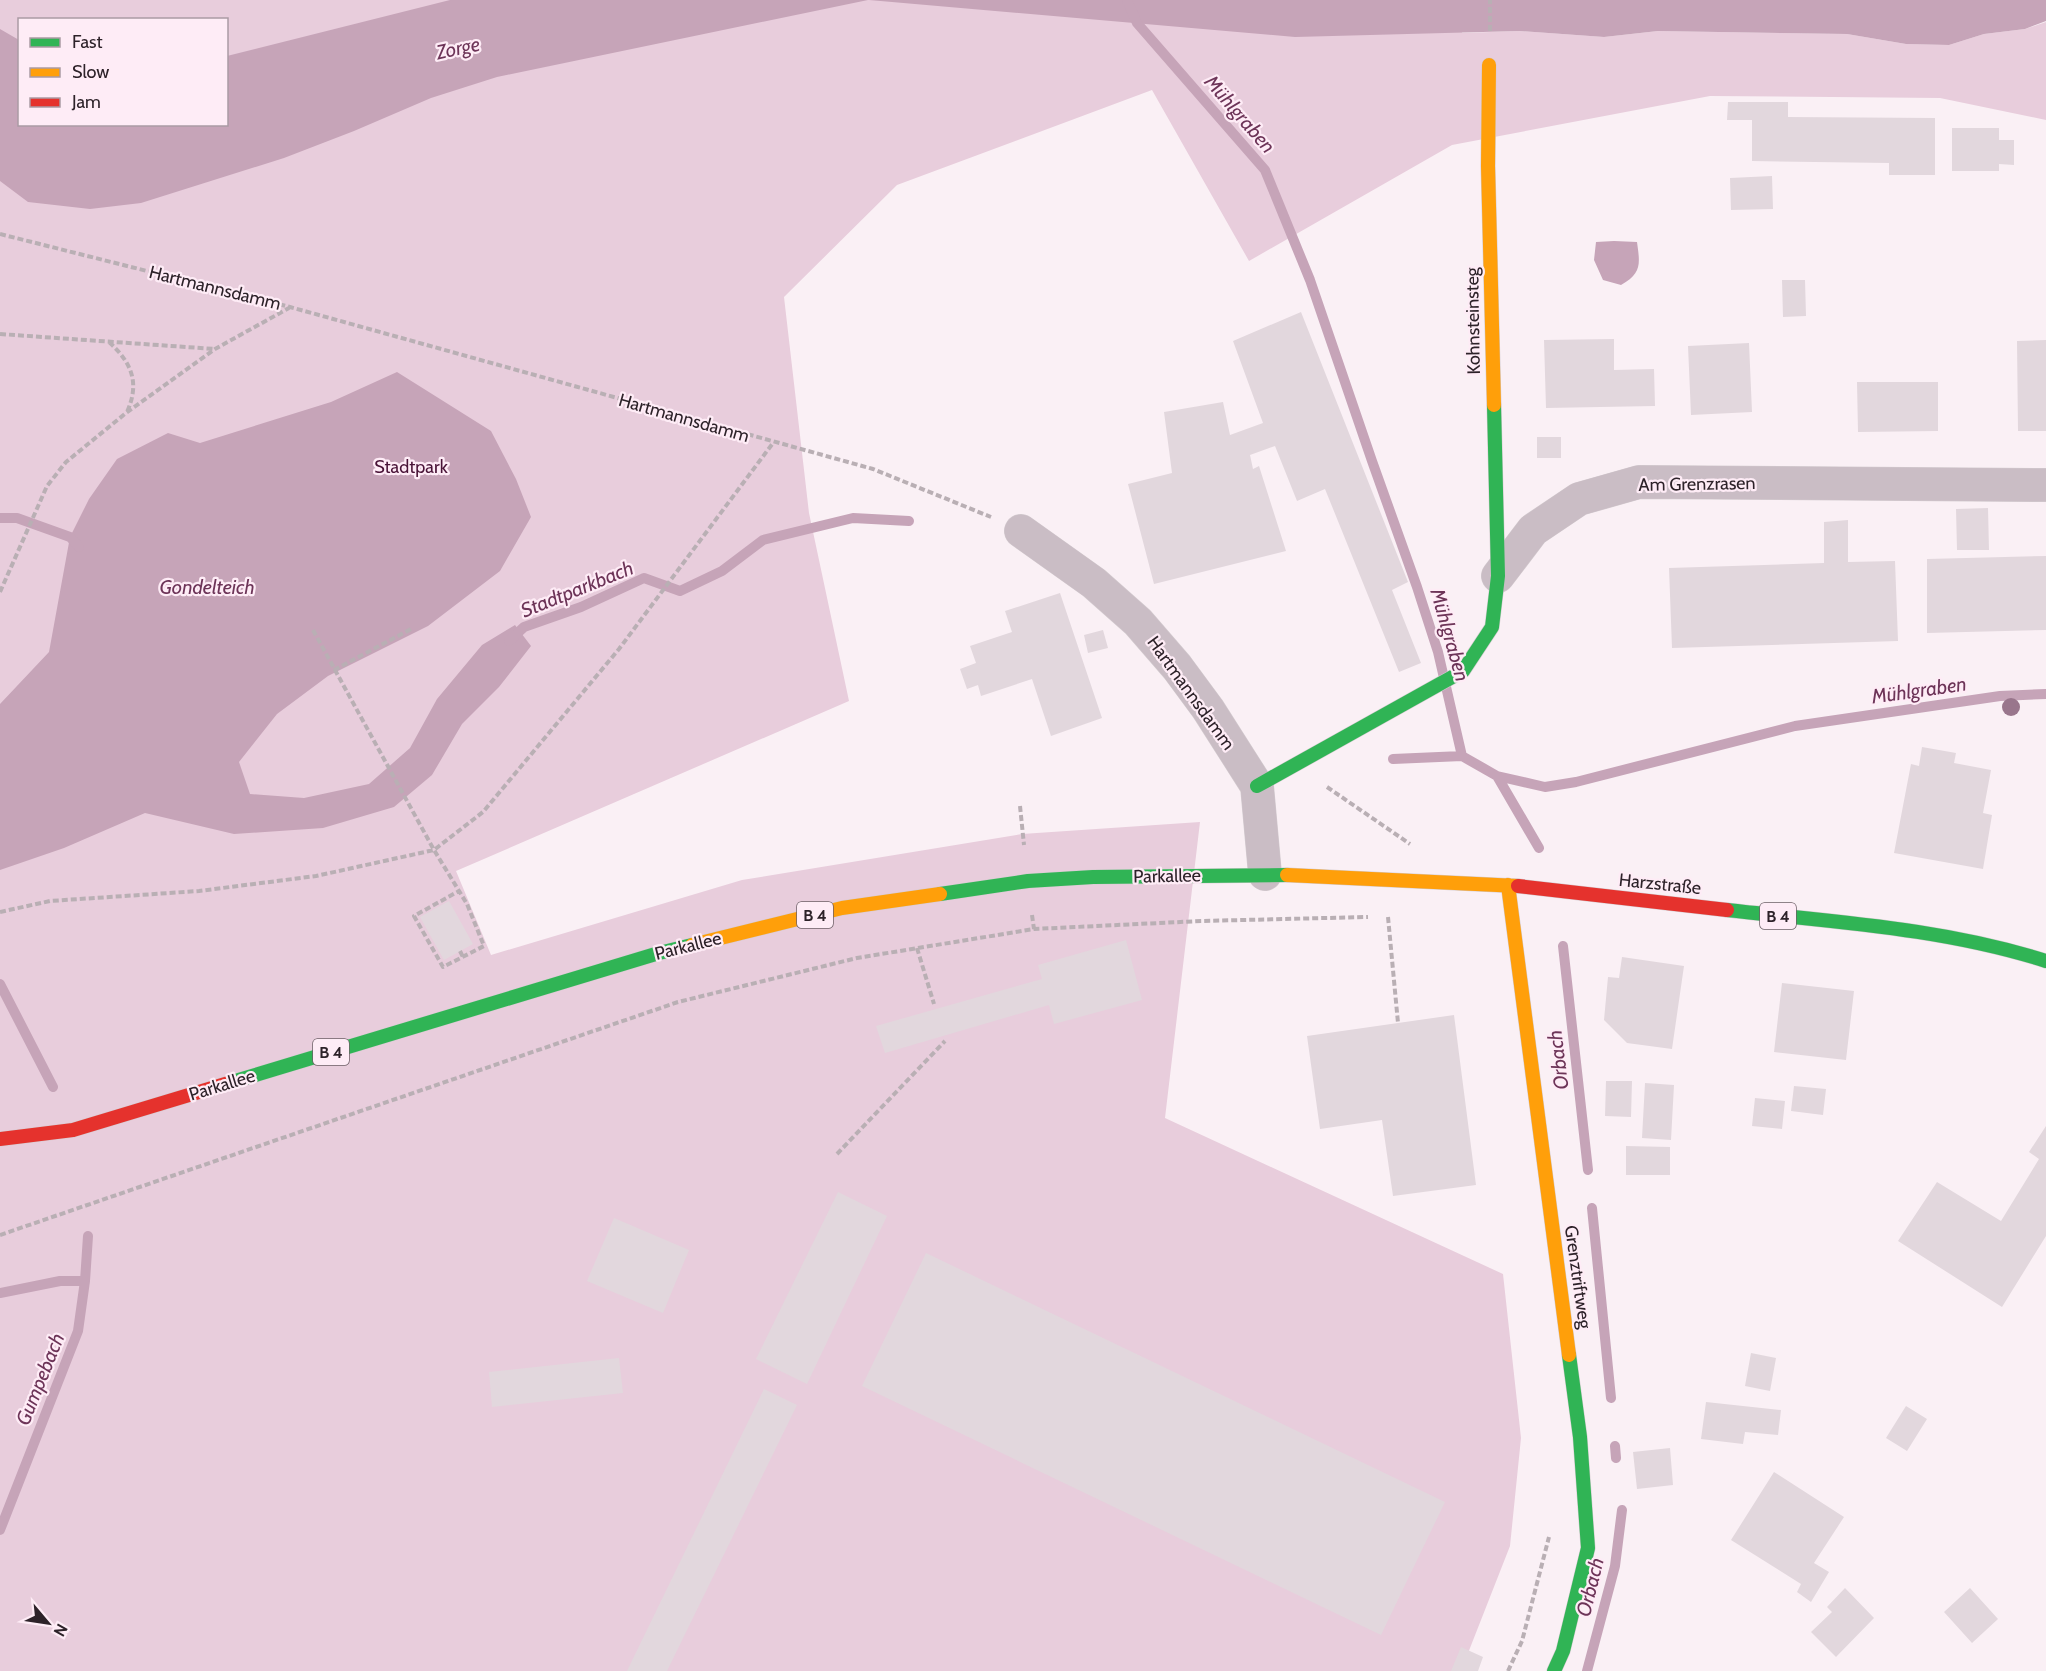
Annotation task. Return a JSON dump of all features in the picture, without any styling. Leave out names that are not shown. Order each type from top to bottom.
[{"type":"main road","name":"Kohnsteinsteg","points":[[1489,65],[1488,178],[1498,576]]},
{"type":"main road","points":[[1257,786],[1463,671],[1492,627],[1498,576]]},
{"type":"main road","name":"Harzstraße","points":[[1265,874],[1508,885],[1926,933],[2046,961]]},
{"type":"main road","name":"Parkallee","points":[[0,1139],[74,1130],[659,953],[842,908],[1028,881],[1093,877],[1265,874]]},
{"type":"main road","name":"Grenztriftweg","points":[[1508,885],[1580,1437],[1588,1548],[1563,1651],[1554,1671]]},
{"type":"street","name":"Am Grenzrasen","points":[[1498,576],[1533,530],[1579,499],[1638,482],[2046,485]]},
{"type":"street","name":"Hartmannsdamm","points":[[1021,531],[1095,584],[1138,622],[1189,684],[1257,786]]},
{"type":"street","points":[[1257,786],[1265,874]]},
{"type":"path","name":"Hartmannsdamm","points":[[0,234],[290,307],[873,469],[1021,531]]},
{"type":"path","points":[[0,592],[47,486],[66,462],[126,413],[215,349],[290,307]]},
{"type":"path","points":[[0,334],[215,349]]},
{"type":"path","points":[[110,342],[121,352],[134,381],[133,398],[126,413]]},
{"type":"path","points":[[0,912],[50,901],[199,891],[316,876],[434,850],[483,812],[619,649],[774,443]]},
{"type":"path","points":[[334,670],[411,629]]},
{"type":"path","points":[[313,630],[434,850],[467,904],[484,946],[443,967],[414,916],[459,891]]},
{"type":"path","points":[[1296,766],[1416,848]]},
{"type":"path","points":[[1388,917],[1398,1023]]},
{"type":"path","points":[[0,1235],[678,1002],[857,958],[1034,929],[1201,921],[1399,917]]},
{"type":"path","points":[[917,948],[934,1004]]},
{"type":"path","points":[[460,951],[463,957]]},
{"type":"path","points":[[837,1154],[945,1041]]},
{"type":"green space","name":"Stadtpark","points":[[0,0],[1464,0],[1462,33],[1520,31],[1604,37],[1658,31],[1847,34],[1906,44],[1949,45],[1984,34],[2025,29],[2046,22],[2046,120],[1940,98],[1710,96],[1452,145],[1249,261],[1152,90],[897,185],[784,297],[809,513],[849,701],[456,871],[491,955],[742,880],[1022,834],[1200,822],[1165,1118],[1503,1274],[1521,1438],[1510,1546],[1461,1671],[0,1671]]},
{"type":"water","name":"Zorge","points":[[450,0],[868,0],[497,77],[431,98],[284,158],[141,203],[90,209],[28,202],[0,181],[0,29],[18,39],[18,126],[228,126],[228,56]]},
{"type":"water","points":[[869,0],[2046,0],[2046,21],[2025,29],[1984,34],[1949,45],[1906,44],[1847,34],[1658,31],[1604,37],[1520,31],[1295,37]]},
{"type":"water","points":[[1596,242],[1637,242],[1638,267],[1633,276],[1621,285],[1603,280],[1594,260]]},
{"type":"water","name":"Gondelteich","points":[[397,372],[491,431],[516,479],[531,517],[500,571],[428,626],[328,676],[277,714],[239,762],[250,794],[304,798],[369,784],[410,748],[437,699],[482,645],[515,625],[531,646],[499,687],[462,724],[432,775],[394,807],[323,828],[234,834],[145,813],[64,848],[0,870],[0,704],[49,652],[70,537],[89,499],[117,459],[168,433],[200,443],[331,402]]},
{"type":"building","points":[[1728,102],[1788,102],[1788,117],[1935,118],[1935,175],[1889,175],[1889,163],[1752,161],[1752,120],[1727,120]]},
{"type":"building","points":[[1952,128],[1999,128],[1999,140],[2014,140],[2014,165],[1999,164],[1999,171],[1952,171]]},
{"type":"building","points":[[1772,176],[1773,209],[1731,210],[1730,178]]},
{"type":"building","points":[[1782,280],[1805,280],[1806,316],[1783,317]]},
{"type":"building","points":[[1301,312],[1408,582],[1392,590],[1421,663],[1399,672],[1325,489],[1297,501],[1275,446],[1250,455],[1253,469],[1259,466],[1286,551],[1154,584],[1128,484],[1172,473],[1164,412],[1223,402],[1230,435],[1263,423],[1233,341]]},
{"type":"building","points":[[1614,339],[1614,370],[1654,369],[1655,406],[1546,408],[1544,340]]},
{"type":"building","points":[[2046,340],[2046,431],[2018,431],[2017,341]]},
{"type":"building","points":[[1749,343],[1752,412],[1691,415],[1688,346]]},
{"type":"building","points":[[1857,382],[1938,382],[1938,431],[1858,432]]},
{"type":"building","points":[[1537,437],[1561,437],[1561,458],[1537,458]]},
{"type":"building","points":[[1988,508],[1989,550],[1957,550],[1956,509]]},
{"type":"building","points":[[1848,520],[1848,562],[1895,561],[1898,641],[1672,648],[1669,568],[1824,563],[1824,522]]},
{"type":"building","points":[[2046,556],[2046,630],[1927,633],[1927,559]]},
{"type":"building","points":[[1060,593],[1102,718],[1051,736],[1032,679],[981,696],[978,685],[967,689],[960,669],[976,663],[970,646],[1012,632],[1005,611]]},
{"type":"building","points":[[1103,630],[1108,648],[1088,653],[1084,635]]},
{"type":"building","points":[[1922,747],[1956,753],[1954,763],[1991,770],[1983,813],[1992,815],[1983,869],[1894,853],[1911,764],[1919,766]]},
{"type":"building","points":[[449,901],[473,944],[444,960],[420,917]]},
{"type":"building","points":[[1126,940],[1142,1000],[1054,1024],[1049,1005],[885,1053],[876,1026],[1042,979],[1038,965]]},
{"type":"building","points":[[1622,957],[1684,966],[1672,1049],[1627,1043],[1604,1020],[1608,977],[1619,978]]},
{"type":"building","points":[[1782,983],[1854,991],[1846,1060],[1774,1052]]},
{"type":"building","points":[[1454,1015],[1476,1185],[1393,1196],[1382,1120],[1320,1129],[1307,1036]]},
{"type":"building","points":[[1606,1081],[1632,1081],[1631,1117],[1605,1116]]},
{"type":"building","points":[[1645,1083],[1674,1085],[1671,1140],[1642,1138]]},
{"type":"building","points":[[1794,1086],[1826,1089],[1823,1115],[1791,1111]]},
{"type":"building","points":[[1755,1098],[1785,1101],[1782,1129],[1752,1126]]},
{"type":"building","points":[[2046,1126],[2046,1236],[2002,1307],[1898,1241],[1937,1182],[2001,1221],[2039,1159],[2029,1152]]},
{"type":"building","points":[[1626,1146],[1670,1147],[1670,1175],[1626,1175]]},
{"type":"building","points":[[838,1192],[887,1216],[807,1384],[756,1359]]},
{"type":"building","points":[[614,1218],[689,1250],[663,1313],[587,1281]]},
{"type":"building","points":[[926,1253],[1445,1502],[1381,1635],[862,1386]]},
{"type":"building","points":[[1751,1353],[1776,1358],[1770,1391],[1745,1386]]},
{"type":"building","points":[[619,1358],[623,1393],[492,1407],[489,1372]]},
{"type":"building","points":[[764,1389],[797,1405],[667,1671],[627,1671]]},
{"type":"building","points":[[1706,1402],[1781,1410],[1778,1435],[1745,1432],[1743,1444],[1701,1439]]},
{"type":"building","points":[[1906,1406],[1927,1419],[1907,1451],[1886,1438]]},
{"type":"building","points":[[1670,1448],[1673,1485],[1637,1489],[1633,1452]]},
{"type":"building","points":[[1774,1472],[1844,1517],[1814,1563],[1829,1572],[1811,1602],[1797,1592],[1801,1584],[1731,1540]]},
{"type":"building","points":[[1845,1588],[1874,1618],[1836,1657],[1811,1632],[1832,1612],[1827,1607]]},
{"type":"building","points":[[1970,1588],[1998,1619],[1972,1643],[1944,1612]]},
{"type":"building","points":[[1461,1647],[1483,1657],[1478,1671],[1451,1671]]},
{"type":"waterway","name":"Mühlgraben","points":[[1127,0],[1137,23],[1265,170],[1310,280],[1417,587],[1438,652],[1462,756],[1497,776],[1545,787],[1576,782],[1795,726],[2000,696],[2046,694]]},
{"type":"waterway","name":"Stadtparkbach","points":[[0,518],[17,518],[70,537],[79,547]]},
{"type":"waterway","name":"Stadtparkbach","points":[[509,641],[524,627],[581,607],[644,578],[680,591],[722,571],[763,540],[853,518],[909,521]]},
{"type":"waterway","name":"Stadtparkbach","points":[[1393,759],[1462,756]]},
{"type":"waterway","name":"Orbach","points":[[1497,776],[1539,848]]},
{"type":"waterway","name":"Orbach","points":[[1563,946],[1588,1170]]},
{"type":"waterway","name":"Gumpebach","points":[[0,984],[53,1087]]},
{"type":"waterway","name":"Orbach","points":[[1592,1208],[1611,1398]]},
{"type":"waterway","name":"Gumpebach","points":[[0,1530],[78,1331],[88,1236]]},
{"type":"waterway","points":[[0,1293],[60,1281],[85,1281]]},
{"type":"waterway","name":"Orbach","points":[[1615,1446],[1616,1458]]},
{"type":"waterway","name":"Orbach","points":[[1587,1671],[1615,1566],[1622,1510]]},
{"type":"traffic: fast","points":[[1257,786],[1463,671],[1492,627],[1498,576],[1494,405]]},
{"type":"traffic: fast","points":[[940,894],[1028,881],[1093,877],[1287,875]]},
{"type":"traffic: fast","points":[[1727,910],[1928,934],[1968,941],[2046,961]]},
{"type":"traffic: fast","points":[[232,1082],[692,945]]},
{"type":"traffic: fast","points":[[1554,1671],[1563,1651],[1588,1548],[1580,1437],[1569,1355]]},
{"type":"traffic: slow","points":[[1489,65],[1488,166],[1494,405]]},
{"type":"traffic: slow","points":[[1287,875],[1518,886]]},
{"type":"traffic: slow","points":[[1508,885],[1569,1355]]},
{"type":"traffic: slow","points":[[692,945],[842,908],[940,894]]},
{"type":"traffic: jam","points":[[1518,886],[1727,910]]},
{"type":"traffic: jam","points":[[0,1139],[73,1130],[232,1082]]}]
